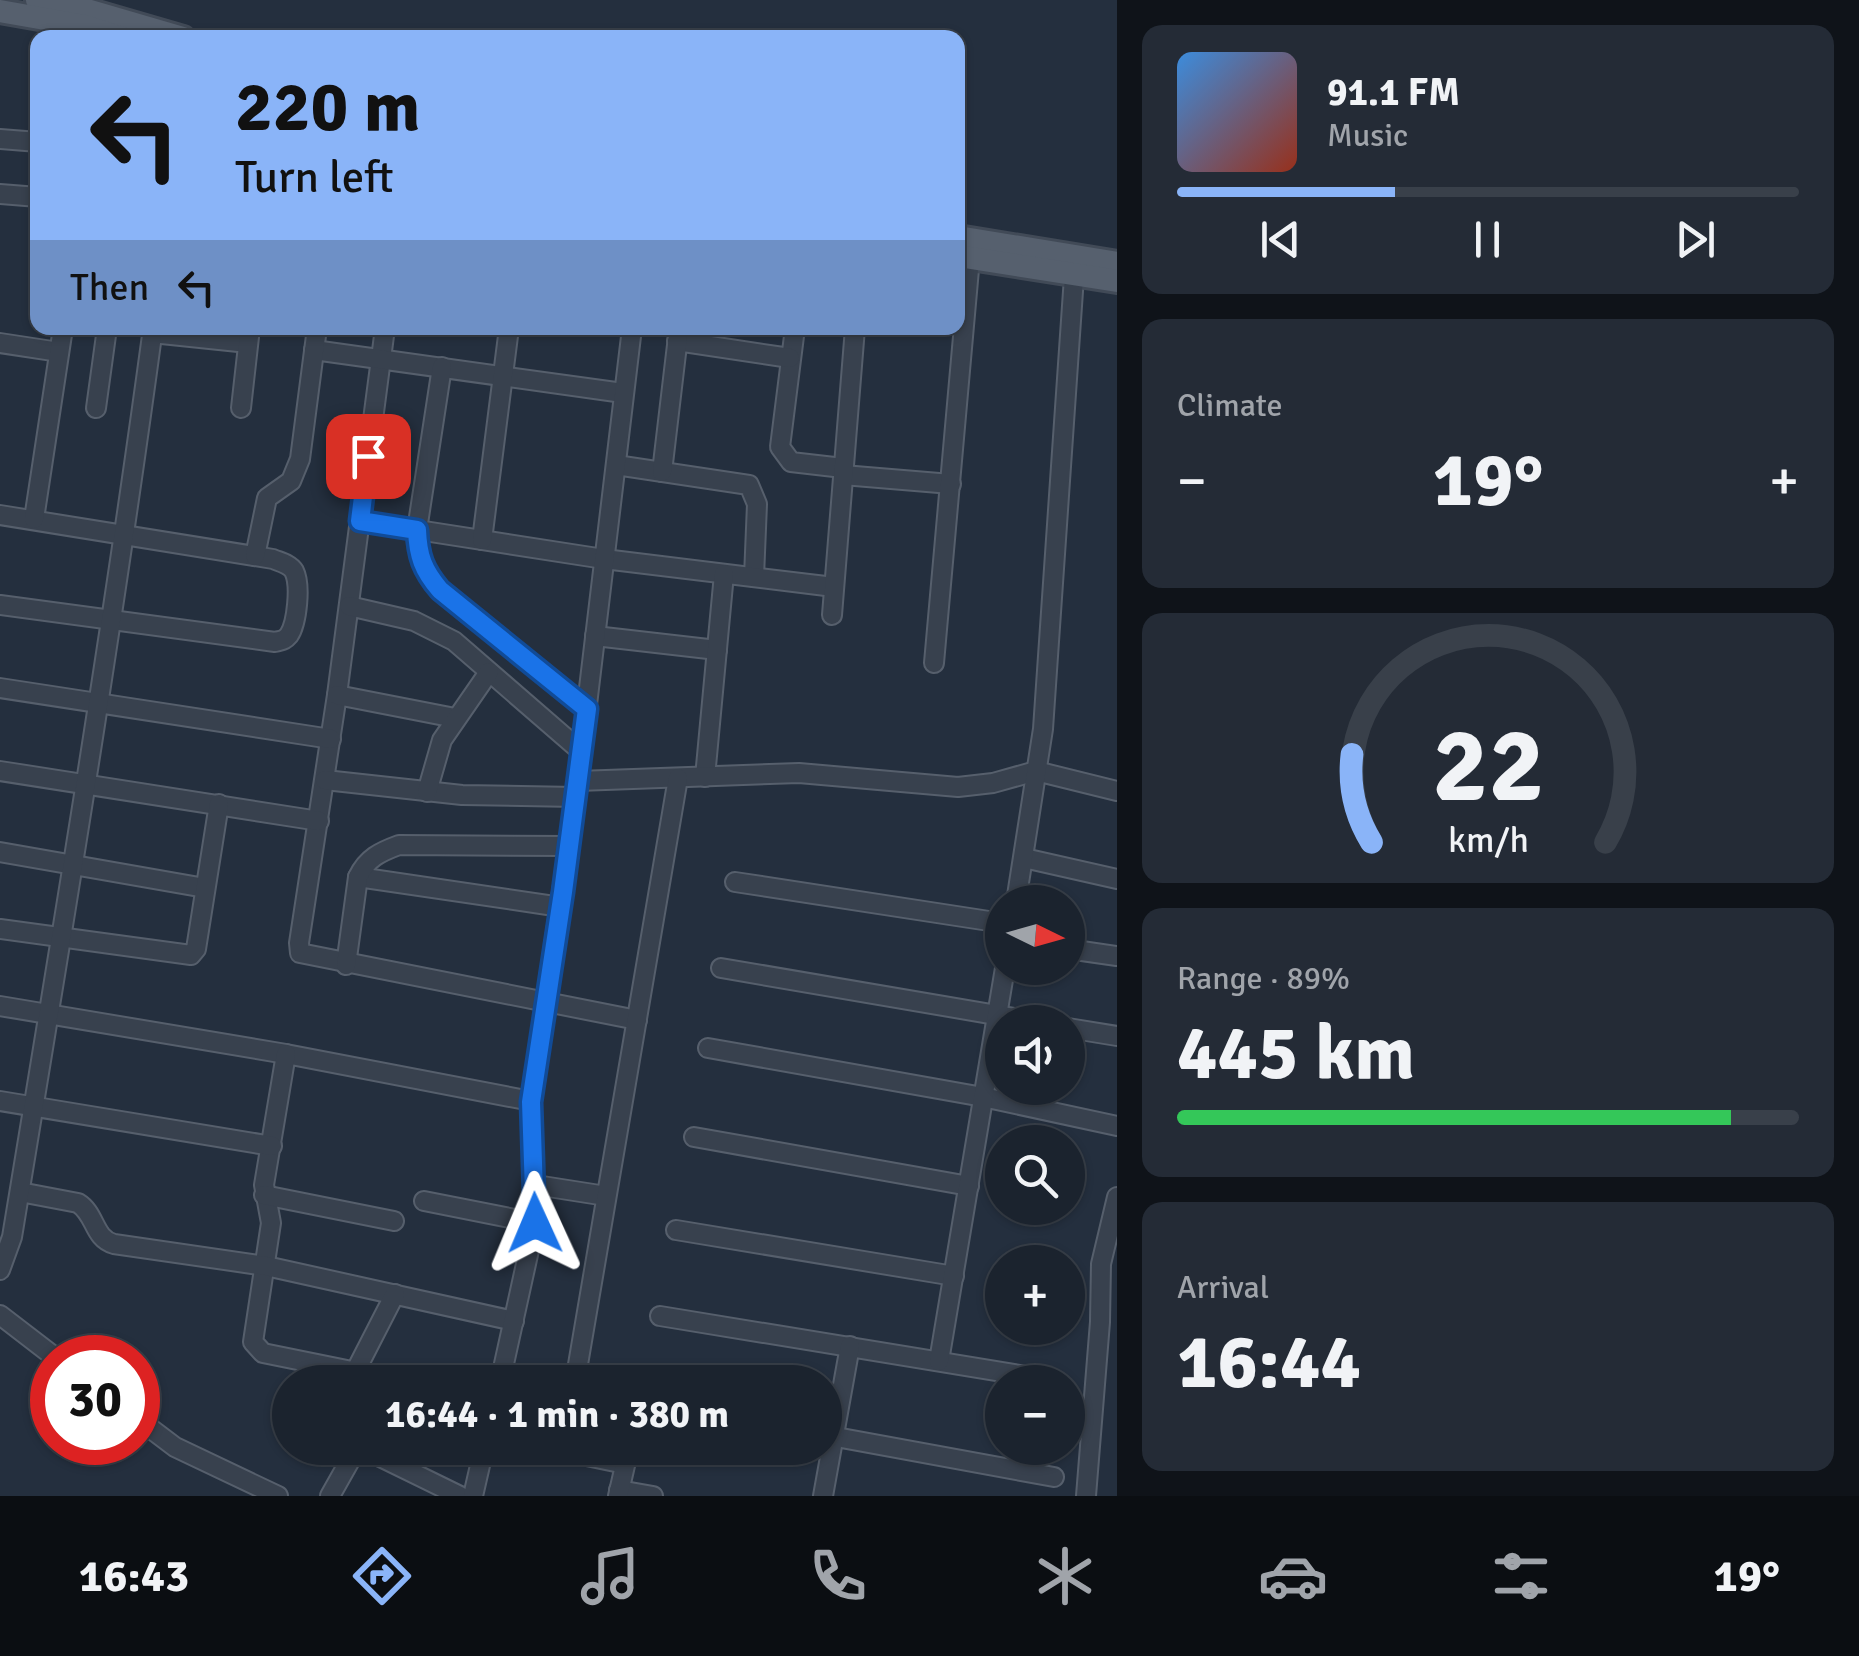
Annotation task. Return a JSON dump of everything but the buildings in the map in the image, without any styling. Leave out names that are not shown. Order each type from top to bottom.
[{"type":"main road","points":[[36,0],[156,30]]},
{"type":"main road","points":[[0,11],[97,30]]},
{"type":"main road","points":[[965,239],[1074,266],[1116,282]]},
{"type":"main road","points":[[965,257],[1074,266],[1116,263]]},
{"type":"street","points":[[0,139],[30,141]]},
{"type":"street","points":[[0,194],[30,196]]},
{"type":"street","points":[[1019,885],[1043,729],[1074,266]]},
{"type":"street","points":[[34,519],[62,335]]},
{"type":"street","points":[[96,408],[106,335]]},
{"type":"street","points":[[0,1270],[10,1247],[62,939],[151,335]]},
{"type":"street","points":[[255,556],[267,498],[290,481],[300,459],[316,335]]},
{"type":"street","points":[[385,335],[299,949],[303,956],[638,1020]]},
{"type":"street","points":[[482,540],[508,335]]},
{"type":"street","points":[[504,1365],[535,1223],[531,1102],[570,846],[631,335]]},
{"type":"street","points":[[662,472],[678,335]]},
{"type":"street","points":[[683,335],[790,358]]},
{"type":"street","points":[[794,335],[780,431],[784,457],[791,462],[843,471],[950,484]]},
{"type":"street","points":[[832,614],[854,335]]},
{"type":"street","points":[[934,663],[959,335]]},
{"type":"street","points":[[240,408],[249,336]]},
{"type":"street","points":[[0,343],[59,352]]},
{"type":"street","points":[[314,350],[624,394]]},
{"type":"street","points":[[442,367],[417,530],[418,554],[425,572],[440,590],[587,709]]},
{"type":"street","points":[[616,465],[748,485],[757,504],[754,577]]},
{"type":"street","points":[[0,515],[125,533],[286,564],[294,571],[296,596],[290,634],[284,640],[263,642],[0,605]]},
{"type":"street","points":[[360,521],[834,587]]},
{"type":"street","points":[[705,778],[724,574]]},
{"type":"street","points":[[349,606],[414,621],[454,641],[582,752]]},
{"type":"street","points":[[595,636],[717,650]]},
{"type":"street","points":[[427,792],[435,756],[455,718],[489,672]]},
{"type":"street","points":[[0,688],[331,738]]},
{"type":"street","points":[[337,695],[455,718]]},
{"type":"street","points":[[0,771],[318,821]]},
{"type":"street","points":[[325,780],[427,792],[577,789],[678,778],[798,773],[958,786],[992,784],[1036,771],[1116,791]]},
{"type":"street","points":[[579,1365],[678,778]]},
{"type":"street","points":[[0,929],[191,955],[196,949],[219,804]]},
{"type":"street","points":[[346,964],[358,877],[364,864],[378,854],[399,845],[570,846]]},
{"type":"street","points":[[0,852],[206,888]]},
{"type":"street","points":[[1024,858],[1116,879]]},
{"type":"street","points":[[358,877],[560,907]]},
{"type":"street","points":[[736,882],[985,920]]},
{"type":"street","points":[[1085,951],[1116,956]]},
{"type":"street","points":[[721,968],[985,1014]]},
{"type":"street","points":[[0,1006],[286,1054],[531,1102]]},
{"type":"street","points":[[1085,1031],[1116,1036]]},
{"type":"street","points":[[708,1048],[1116,1126]]},
{"type":"street","points":[[286,1054],[264,1195],[271,1214],[253,1336],[262,1353],[321,1365]]},
{"type":"street","points":[[940,1361],[985,1080]]},
{"type":"street","points":[[0,1101],[272,1146]]},
{"type":"street","points":[[694,1136],[969,1186]]},
{"type":"street","points":[[536,1185],[606,1196]]},
{"type":"street","points":[[20,1192],[78,1203],[86,1208],[106,1242],[266,1266],[514,1321]]},
{"type":"street","points":[[264,1195],[394,1220]]},
{"type":"street","points":[[1086,1496],[1096,1385],[1100,1264],[1116,1197]]},
{"type":"street","points":[[424,1201],[535,1223]]},
{"type":"street","points":[[676,1230],[954,1276]]},
{"type":"street","points":[[359,1365],[395,1294]]},
{"type":"street","points":[[0,1315],[30,1338]]},
{"type":"street","points":[[660,1316],[985,1369]]},
{"type":"street","points":[[842,1380],[850,1346]]},
{"type":"street","points":[[1096,1385],[1116,1389]]},
{"type":"street","points":[[160,1436],[266,1494]]},
{"type":"street","points":[[842,1438],[1054,1476]]},
{"type":"street","points":[[330,1496],[349,1465]]},
{"type":"street","points":[[395,1465],[460,1496]]},
{"type":"street","points":[[473,1496],[480,1465]]},
{"type":"street","points":[[625,1465],[618,1493],[653,1496]]},
{"type":"street","points":[[823,1496],[826,1465]]},
{"type":"route","points":[[368,456],[360,521],[417,530],[418,554],[425,572],[440,590],[587,709],[531,1102],[535,1223]]}]
